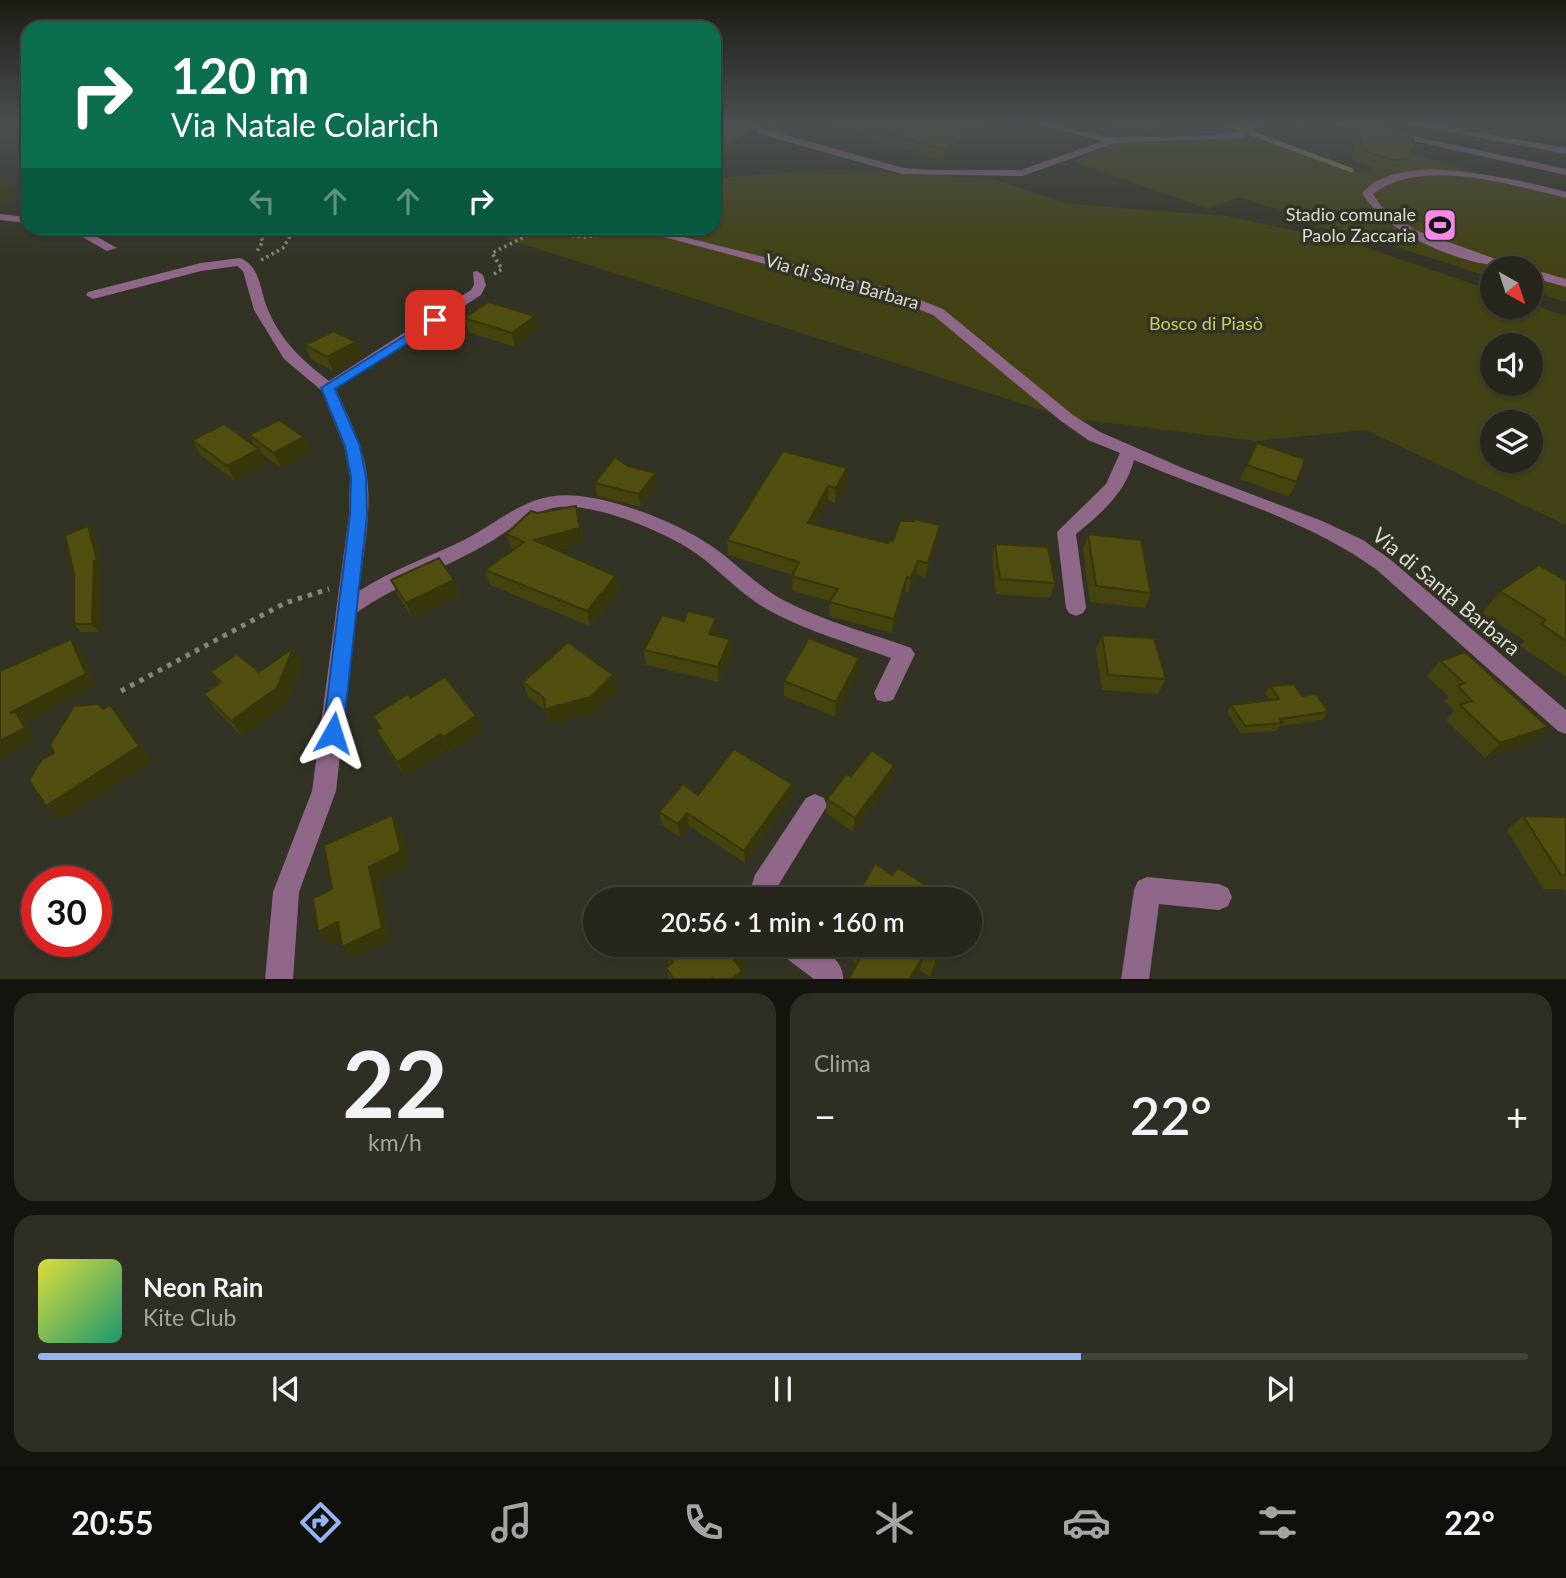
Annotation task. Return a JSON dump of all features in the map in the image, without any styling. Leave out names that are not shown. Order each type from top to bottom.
[{"type":"street","points":[[893,169],[932,173],[1022,173],[1034,169]]},
{"type":"street","points":[[1480,256],[1410,232],[1370,203],[1367,193],[1374,184],[1387,177],[1462,173],[1566,195]]},
{"type":"street","points":[[0,217],[21,219]]},
{"type":"street","points":[[86,235],[111,248]]},
{"type":"street","name":"Via di Santa Barbara","points":[[663,235],[887,292],[938,312],[1067,418],[1094,436],[1128,453],[1286,513],[1356,545],[1384,565],[1566,724]]},
{"type":"street","points":[[93,295],[201,267],[243,265],[256,287],[261,310],[291,359],[328,388],[352,446],[359,477],[358,515],[324,791],[300,847],[286,892],[279,979]]},
{"type":"street","points":[[1544,277],[1566,284]]},
{"type":"street","points":[[328,388],[476,292],[479,280]]},
{"type":"street","points":[[1076,608],[1066,531],[1105,500],[1124,471],[1128,453]]},
{"type":"street","points":[[345,610],[383,585],[490,535],[525,514],[551,503],[570,501],[682,535],[705,550],[737,579],[766,600],[904,654],[885,692]]},
{"type":"street","points":[[763,887],[815,806]]},
{"type":"street","points":[[1135,979],[1147,890],[1219,897]]},
{"type":"street","points":[[808,957],[830,973],[829,979]]},
{"type":"path","points":[[243,265],[258,252],[262,241],[259,235]]},
{"type":"path","points":[[243,265],[283,248],[291,235]]},
{"type":"path","points":[[479,280],[502,268],[492,253],[527,235]]},
{"type":"path","points":[[568,235],[602,235]]},
{"type":"path","points":[[121,691],[285,603],[349,582]]},
{"type":"green space","name":"Bosco di Piasò","points":[[833,169],[993,179],[1067,204],[1227,216],[1356,244],[1480,287],[1480,319],[1543,319],[1544,308],[1566,316],[1566,525],[1366,430],[1256,441],[1067,418],[495,235],[721,235],[721,178]]},
{"type":"green space","name":"Stadio comunale Paolo Zaccaria","points":[[1094,169],[1344,169],[1365,174],[1373,169],[1463,169],[1566,192],[1566,302],[1544,295],[1544,256],[1480,256],[1480,274],[1346,231],[1342,234],[1295,219],[1299,216],[1239,197],[1208,209]]},
{"type":"building","points":[[488,302],[535,316],[512,333],[464,318]]},
{"type":"building","points":[[334,331],[356,342],[327,357],[305,345]]},
{"type":"building","points":[[279,420],[304,437],[274,453],[249,435]]},
{"type":"building","points":[[224,424],[259,449],[227,466],[192,440]]},
{"type":"building","points":[[1257,443],[1305,459],[1297,482],[1247,465]]},
{"type":"building","points":[[783,451],[847,468],[836,488],[828,486],[808,523],[888,543],[889,540],[893,541],[900,521],[915,519],[940,525],[928,563],[918,561],[911,578],[907,577],[894,619],[829,602],[838,589],[792,576],[799,562],[727,540]]},
{"type":"building","points":[[615,457],[628,466],[656,473],[639,494],[595,483]]},
{"type":"building","points":[[576,506],[580,528],[534,540],[616,576],[587,611],[485,570],[524,542],[506,534],[531,511],[537,513]]},
{"type":"building","points":[[88,526],[97,560],[94,561],[92,624],[74,624],[74,573],[65,535]]},
{"type":"building","points":[[1088,534],[1141,540],[1151,593],[1096,586]]},
{"type":"building","points":[[995,544],[1048,547],[1055,583],[1000,579]]},
{"type":"building","points":[[439,558],[454,580],[406,603],[391,580]]},
{"type":"building","points":[[1539,565],[1566,581],[1566,641],[1541,624],[1546,620],[1500,591]]},
{"type":"building","points":[[688,611],[716,618],[709,634],[730,639],[718,667],[644,650],[662,615],[684,621]]},
{"type":"building","points":[[1102,635],[1154,638],[1166,679],[1108,675]]},
{"type":"building","points":[[809,638],[859,658],[836,702],[784,681]]},
{"type":"building","points":[[71,639],[86,674],[10,713],[16,712],[25,728],[0,741],[0,671]]},
{"type":"building","points":[[568,642],[613,675],[591,697],[545,709],[544,698],[523,682]]},
{"type":"building","points":[[293,648],[277,688],[231,721],[204,694],[221,682],[210,672],[237,654],[259,672]]},
{"type":"building","points":[[1465,652],[1548,727],[1500,743],[1460,705],[1472,701],[1458,686],[1464,683],[1440,661]]},
{"type":"building","points":[[445,677],[476,716],[397,762],[376,730],[381,728],[373,716],[408,694],[411,698]]},
{"type":"building","points":[[1294,684],[1302,696],[1316,694],[1328,712],[1280,719],[1282,723],[1245,726],[1231,705],[1279,699],[1270,686]]},
{"type":"building","points":[[98,704],[103,709],[110,705],[139,746],[46,806],[29,780],[42,759],[54,753],[50,745],[74,706]]},
{"type":"building","points":[[734,749],[792,784],[744,851],[687,813],[678,824],[659,812],[683,784],[698,795]]},
{"type":"building","points":[[872,750],[894,766],[855,818],[827,799],[847,774],[851,776]]},
{"type":"building","points":[[392,815],[401,851],[369,867],[382,928],[342,947],[338,922],[318,932],[313,898],[332,889],[324,845]]},
{"type":"building","points":[[1523,816],[1566,817],[1566,875],[1561,875]]},
{"type":"building","points":[[875,863],[892,875],[898,868],[929,887],[862,887]]},
{"type":"building","points":[[670,957],[737,957],[734,960],[742,971],[732,979],[674,979],[666,968],[673,962]]},
{"type":"building","points":[[861,957],[922,957],[910,979],[849,978]]},
{"type":"place","name":"Stadio comunale Paolo Zaccaria","points":[[1440,225]]},
{"type":"route","points":[[333,733],[358,515],[359,477],[341,414],[328,388],[435,320]]}]
